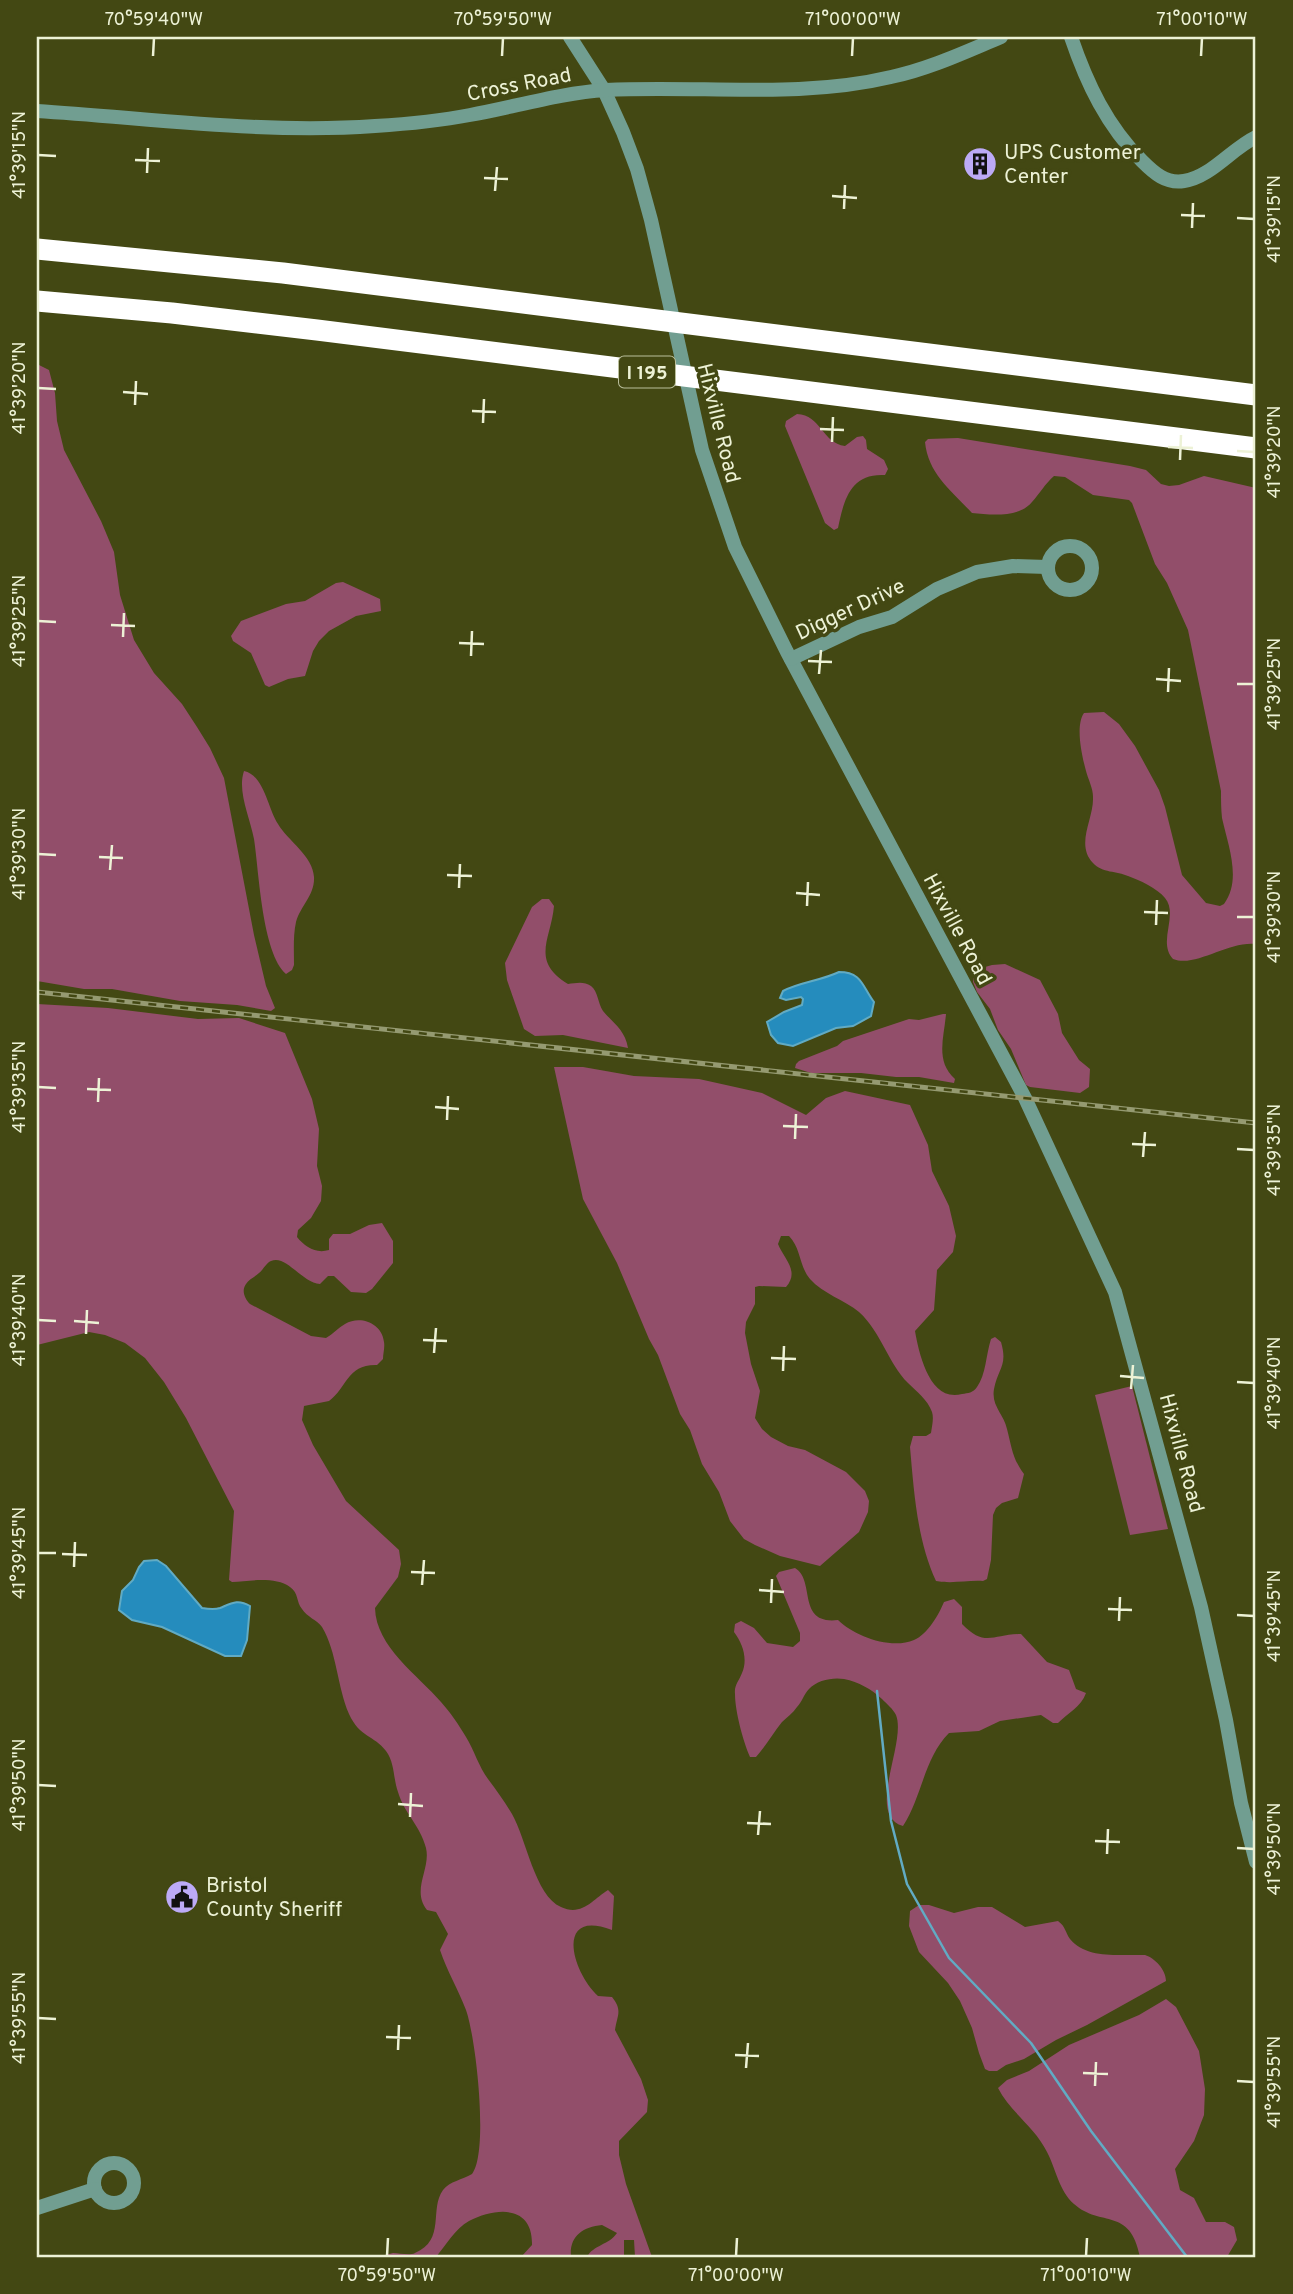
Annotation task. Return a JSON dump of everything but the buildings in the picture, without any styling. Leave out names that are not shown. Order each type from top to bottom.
[{"type":"highway","points":[[37,249],[283,273],[1256,396]]},
{"type":"highway","name":"I 195","points":[[37,301],[306,328],[1256,447]]},
{"type":"street","name":"Hixville Road","points":[[570,37],[604,90],[637,169],[707,467],[729,532],[791,659],[1014,1077],[1086,1224],[1115,1292],[1204,1618],[1241,1803],[1256,1862]]},
{"type":"street","name":"Cross Road","points":[[37,111],[320,129],[444,119],[604,90],[814,88],[856,84],[930,66],[1001,37]]},
{"type":"street","points":[[1071,37],[1089,84],[1109,122],[1123,142],[1163,178],[1181,182],[1200,176],[1256,137]]},
{"type":"street","name":"Digger Drive","points":[[791,659],[859,628],[892,617],[937,589],[977,572],[1013,566],[1047,567]]},
{"type":"street","points":[[37,2208],[95,2189]]},
{"type":"shaded area","points":[[37,364],[49,370],[64,450],[114,552],[120,595],[134,640],[154,673],[182,704],[210,748],[224,778],[254,935],[266,986],[275,1008],[271,1011],[37,981]]},
{"type":"shaded area","points":[[797,414],[811,419],[837,444],[845,446],[863,436],[867,449],[884,460],[888,469],[885,475],[864,478],[856,484],[846,498],[838,528],[834,530],[825,523],[785,426],[786,421]]},
{"type":"shaded area","points":[[958,438],[1130,466],[1146,470],[1161,484],[1169,486],[1204,476],[1256,488],[1256,944],[1234,946],[1192,960],[1173,959],[1167,945],[1170,912],[1165,898],[1142,882],[1097,866],[1088,856],[1085,840],[1093,797],[1081,749],[1080,725],[1084,713],[1104,712],[1119,724],[1135,746],[1159,790],[1182,875],[1206,903],[1220,906],[1229,895],[1232,884],[1232,862],[1222,818],[1221,791],[1188,630],[1167,583],[1155,564],[1132,503],[1129,500],[1093,495],[1065,477],[1054,476],[1032,502],[1020,511],[1004,514],[972,513],[936,473],[925,442],[928,439]]},
{"type":"shaded area","points":[[343,582],[380,599],[381,611],[356,616],[329,631],[313,651],[305,676],[269,687],[265,685],[251,653],[233,641],[231,636],[241,621],[286,604],[305,601],[336,583]]},
{"type":"shaded area","points":[[244,771],[251,774],[261,786],[274,818],[305,855],[313,869],[314,883],[296,922],[294,965],[286,974],[278,963],[267,930],[254,839],[243,796]]},
{"type":"shaded area","points":[[542,899],[549,899],[554,906],[546,949],[549,966],[568,984],[583,983],[593,988],[603,1011],[622,1032],[628,1048],[563,1035],[535,1036],[524,1029],[507,980],[505,963],[532,907]]},
{"type":"shaded area","points":[[1005,964],[1040,980],[1058,1014],[1062,1033],[1079,1060],[1090,1069],[1089,1087],[1080,1093],[1026,1085],[1011,1049],[973,982],[974,973],[978,969]]},
{"type":"shaded area","points":[[37,1004],[108,1008],[198,1019],[239,1018],[285,1033],[312,1099],[319,1129],[317,1166],[322,1186],[321,1201],[311,1218],[298,1230],[297,1237],[311,1249],[324,1251],[329,1250],[329,1239],[333,1234],[350,1234],[369,1225],[382,1223],[393,1241],[393,1263],[366,1293],[351,1292],[334,1276],[328,1276],[320,1284],[313,1282],[277,1260],[269,1262],[247,1282],[244,1295],[250,1304],[311,1336],[326,1338],[345,1324],[357,1320],[369,1322],[382,1335],[383,1359],[377,1365],[359,1368],[329,1401],[304,1406],[302,1420],[313,1445],[346,1501],[399,1550],[401,1564],[398,1577],[375,1608],[382,1635],[400,1660],[451,1714],[469,1742],[485,1774],[512,1814],[544,1891],[552,1901],[568,1910],[587,1906],[608,1890],[614,1896],[612,1930],[594,1925],[582,1928],[575,1935],[574,1945],[581,1972],[589,1985],[598,1996],[612,1997],[617,2006],[615,2030],[641,2079],[648,2100],[647,2112],[619,2141],[619,2155],[626,2184],[652,2257],[635,2257],[634,2240],[624,2240],[624,2257],[587,2257],[617,2233],[602,2225],[588,2228],[578,2234],[572,2244],[571,2257],[521,2257],[532,2245],[527,2222],[520,2216],[502,2212],[480,2216],[464,2224],[436,2257],[377,2257],[393,2253],[413,2254],[425,2247],[434,2232],[437,2206],[443,2190],[472,2174],[480,2143],[477,2068],[470,2024],[440,1950],[448,1934],[436,1912],[427,1910],[421,1895],[426,1848],[396,1787],[389,1756],[358,1728],[349,1714],[331,1647],[322,1627],[304,1612],[290,1587],[270,1580],[229,1580],[234,1511],[186,1418],[164,1382],[145,1358],[125,1343],[105,1335],[89,1332],[37,1345]]},
{"type":"shaded area","points":[[946,1014],[943,1057],[955,1079],[954,1083],[919,1077],[811,1073],[795,1068],[799,1061],[843,1041],[909,1019],[919,1020]]},
{"type":"shaded area","points":[[554,1067],[583,1067],[634,1076],[699,1079],[762,1093],[806,1115],[826,1098],[845,1091],[910,1105],[928,1145],[932,1171],[949,1206],[956,1236],[953,1252],[937,1270],[934,1310],[915,1331],[923,1363],[934,1384],[942,1391],[951,1395],[970,1392],[980,1382],[991,1339],[995,1337],[1001,1342],[1003,1362],[994,1389],[994,1400],[1005,1424],[1015,1458],[1024,1474],[1018,1498],[1002,1503],[993,1515],[991,1560],[987,1579],[936,1581],[920,1532],[910,1447],[913,1436],[926,1436],[931,1433],[932,1412],[922,1396],[901,1375],[867,1320],[810,1279],[789,1236],[781,1236],[778,1244],[790,1265],[790,1281],[786,1287],[755,1287],[755,1304],[746,1322],[745,1333],[751,1364],[760,1391],[755,1418],[771,1437],[788,1446],[805,1450],[846,1472],[865,1491],[869,1501],[868,1512],[859,1532],[820,1566],[780,1556],[744,1539],[730,1521],[719,1492],[702,1464],[690,1430],[680,1414],[658,1355],[617,1263],[583,1199]]},
{"type":"shaded area","points":[[1132,1386],[1168,1529],[1130,1535],[1095,1395]]},
{"type":"shaded area","points":[[795,1568],[805,1582],[811,1609],[817,1616],[825,1620],[838,1620],[853,1631],[873,1640],[905,1643],[914,1640],[928,1629],[944,1602],[954,1599],[962,1607],[962,1624],[970,1631],[983,1638],[1021,1634],[1047,1662],[1069,1670],[1076,1689],[1086,1693],[1084,1698],[1058,1723],[1053,1723],[1041,1715],[1000,1721],[979,1731],[949,1733],[928,1766],[915,1803],[903,1826],[892,1819],[887,1808],[889,1777],[898,1727],[896,1715],[878,1695],[860,1684],[835,1678],[812,1686],[756,1757],[750,1757],[735,1701],[735,1688],[745,1662],[742,1647],[734,1632],[735,1624],[741,1621],[754,1628],[767,1643],[793,1647],[800,1641],[800,1633],[776,1576],[779,1572]]},
{"type":"shaded area","points":[[919,1905],[929,1905],[954,1913],[978,1907],[992,1907],[1025,1927],[1058,1921],[1070,1939],[1086,1950],[1149,1957],[1162,1969],[1166,1981],[1024,2059],[997,2071],[989,2071],[985,2069],[960,2001],[948,1983],[919,1952],[909,1926],[910,1911]]},
{"type":"shaded area","points":[[1166,1999],[1176,2007],[1199,2051],[1205,2089],[1204,2115],[1194,2141],[1175,2169],[1180,2190],[1194,2198],[1206,2222],[1225,2222],[1234,2227],[1237,2240],[1227,2257],[1140,2257],[1135,2241],[1122,2224],[1084,2211],[1069,2199],[1042,2143],[998,2088],[1007,2080],[1029,2071],[1069,2045],[1139,2015]]},
{"type":"water","points":[[839,972],[852,974],[861,981],[874,1002],[871,1016],[853,1026],[836,1028],[793,1046],[778,1043],[771,1035],[767,1022],[802,1005],[803,999],[780,998],[783,991]]},
{"type":"water","points":[[157,1560],[166,1566],[202,1608],[216,1609],[238,1602],[250,1606],[247,1640],[241,1656],[225,1656],[162,1627],[132,1620],[119,1610],[122,1591],[133,1580],[139,1567],[144,1561]]},
{"type":"waterway","points":[[877,1691],[891,1821],[907,1884],[949,1958],[1031,2043],[1091,2131],[1187,2257]]},
{"type":"railway","points":[[37,992],[1256,1123]]},
{"type":"place","name":"UPS Customer Center","points":[[980,164]]},
{"type":"place","name":"Bristol County Sheriff","points":[[182,1897]]}]
